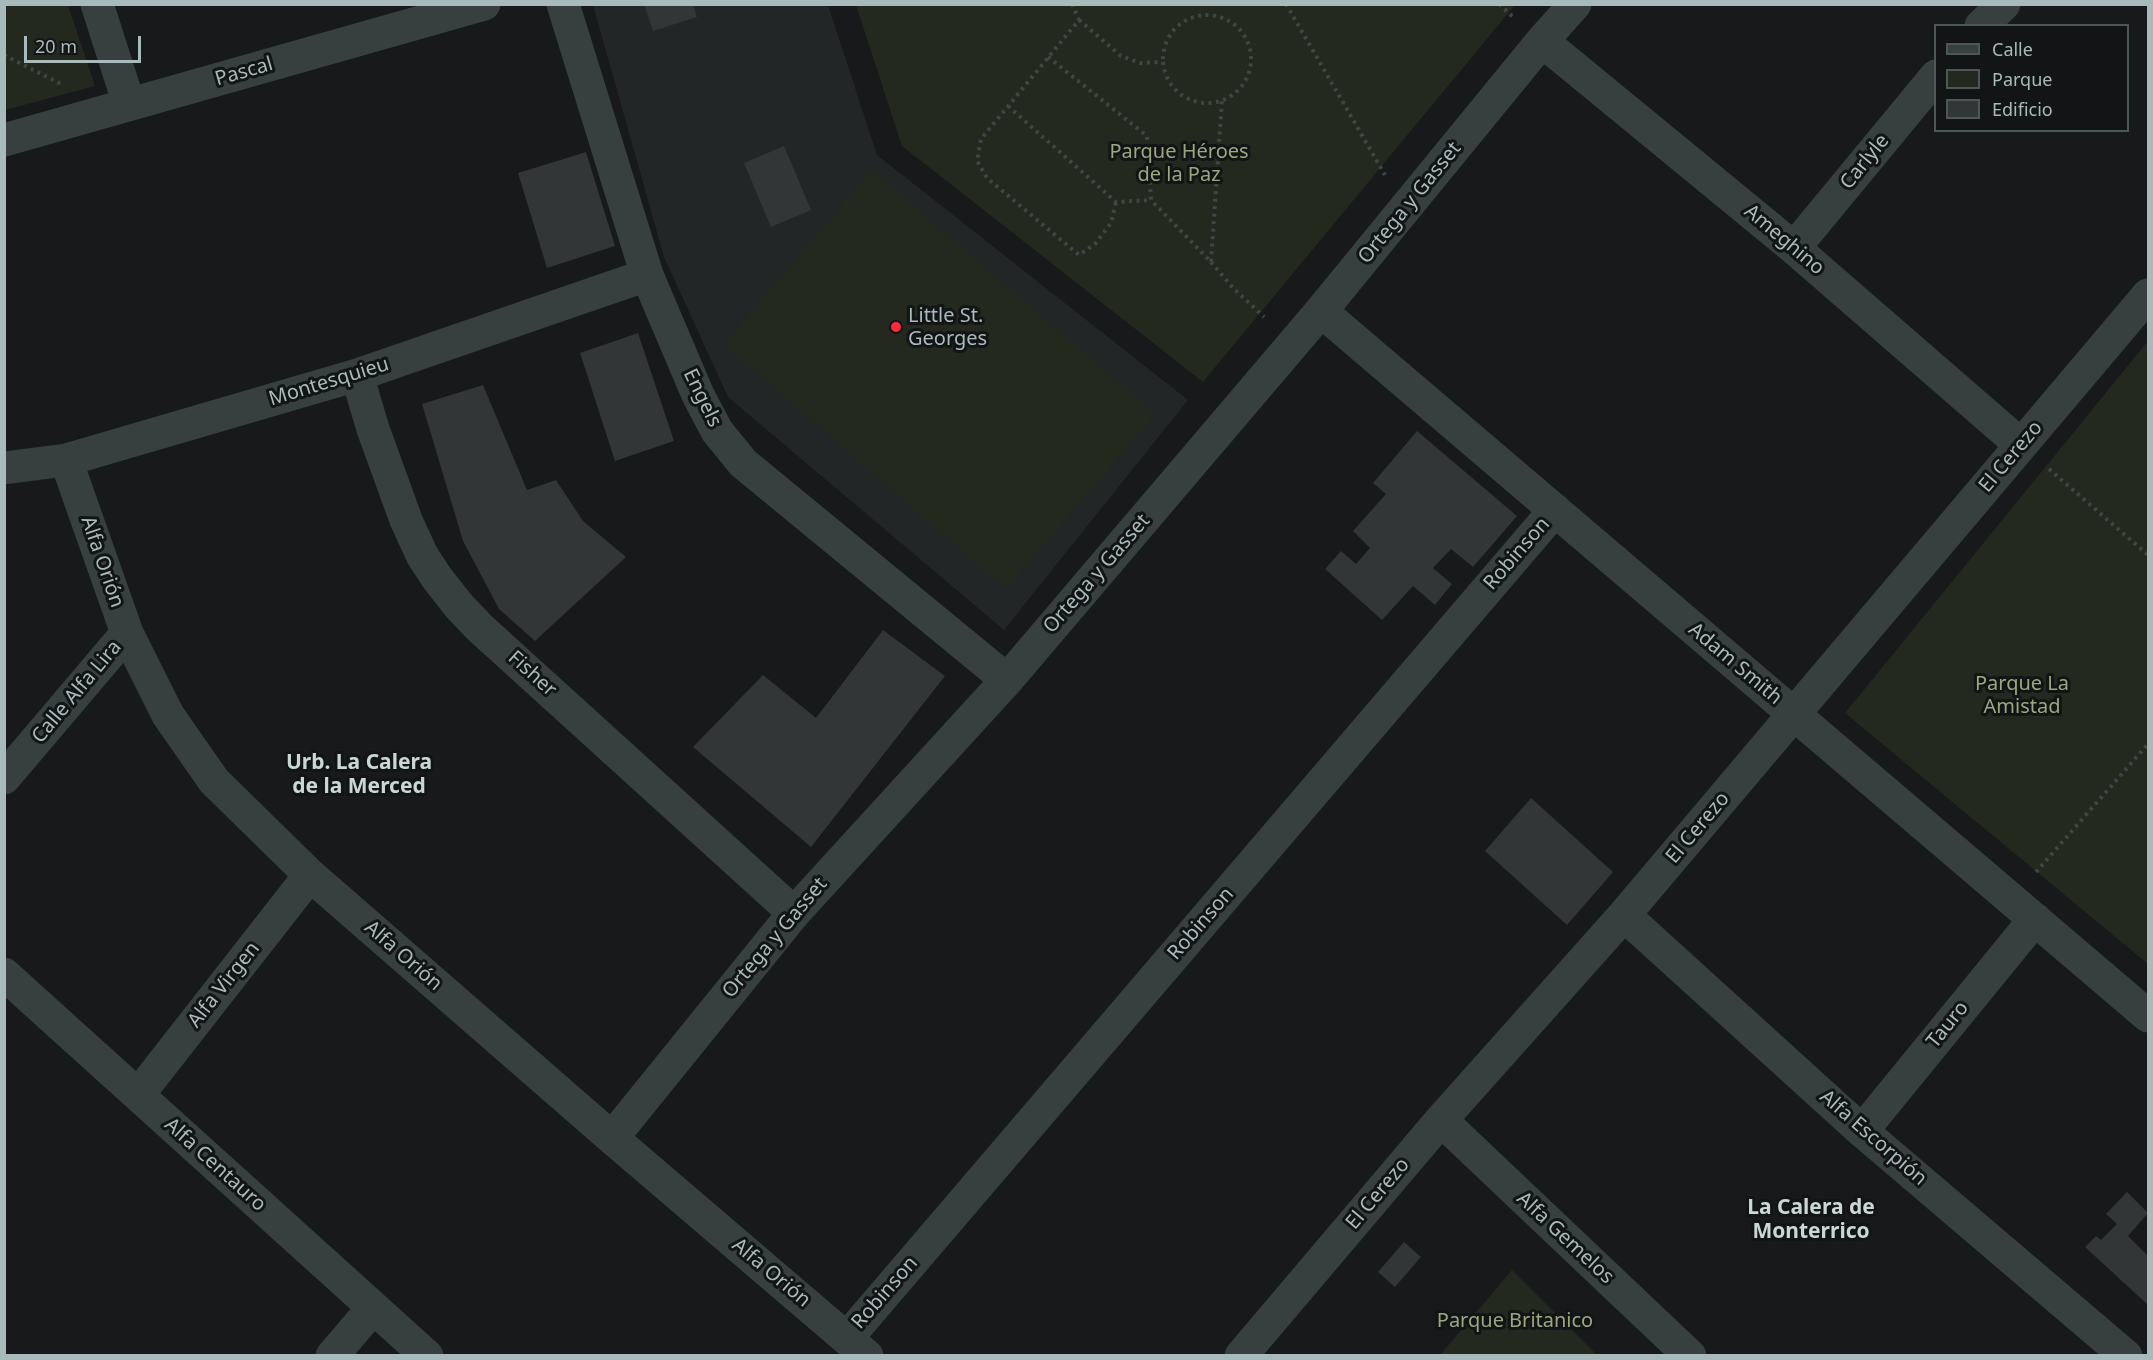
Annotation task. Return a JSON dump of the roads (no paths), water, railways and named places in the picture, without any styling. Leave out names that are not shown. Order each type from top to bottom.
[{"type":"street","points":[[97,4],[121,107]]},
{"type":"street","name":"Pascal","points":[[4,140],[483,4]]},
{"type":"street","name":"Engels","points":[[563,4],[647,275],[717,431],[743,463],[1006,680]]},
{"type":"street","name":"Ortega y Gasset","points":[[612,1138],[794,913],[1006,680],[1322,311],[1542,41],[1575,4]]},
{"type":"street","points":[[1983,24],[2004,4]]},
{"type":"street","name":"Ameghino","points":[[1542,41],[1794,248],[2021,445]]},
{"type":"street","name":"Carlyle","points":[[1794,248],[1934,77]]},
{"type":"street","name":"Montesquieu","points":[[4,468],[66,460],[357,375],[647,275]]},
{"type":"street","name":"El Cerezo","points":[[1241,1356],[1441,1120],[1624,915],[2148,295]]},
{"type":"street","name":"Adam Smith","points":[[1322,311],[2148,1016]]},
{"type":"street","name":"Fisher","points":[[357,375],[373,429],[406,520],[422,555],[459,606],[480,628],[794,913]]},
{"type":"street","name":"Alfa Orión","points":[[66,460],[127,633],[168,715],[214,781],[310,875],[612,1138],[857,1347]]},
{"type":"street","name":"Robinson","points":[[857,1347],[1555,510]]},
{"type":"street","name":"Calle Alfa Lira","points":[[4,778],[127,633]]},
{"type":"street","name":"Alfa Virgen","points":[[138,1095],[310,875]]},
{"type":"street","name":"Tauro","points":[[1862,1131],[2023,909]]},
{"type":"street","name":"Alfa Escorpión","points":[[1624,915],[1862,1131],[2126,1356]]},
{"type":"street","name":"Alfa Centauro","points":[[4,974],[427,1356]]},
{"type":"street","name":"Alfa Gemelos","points":[[1441,1120],[1690,1356]]},
{"type":"street","points":[[332,1356],[373,1308]]},
{"type":"place","name":"Little St. Georges","points":[[896,327]]},
{"type":"district","name":"Urb. La Calera de la Merced","points":[[359,775]]},
{"type":"district","name":"La Calera de Monterrico","points":[[1811,1220]]},
{"type":"park label","name":"Parque Héroes de la Paz","points":[[1179,164]]},
{"type":"park label","name":"Parque La Amistad","points":[[2022,696]]},
{"type":"park label","name":"Parque Britanico","points":[[1515,1321]]}]
